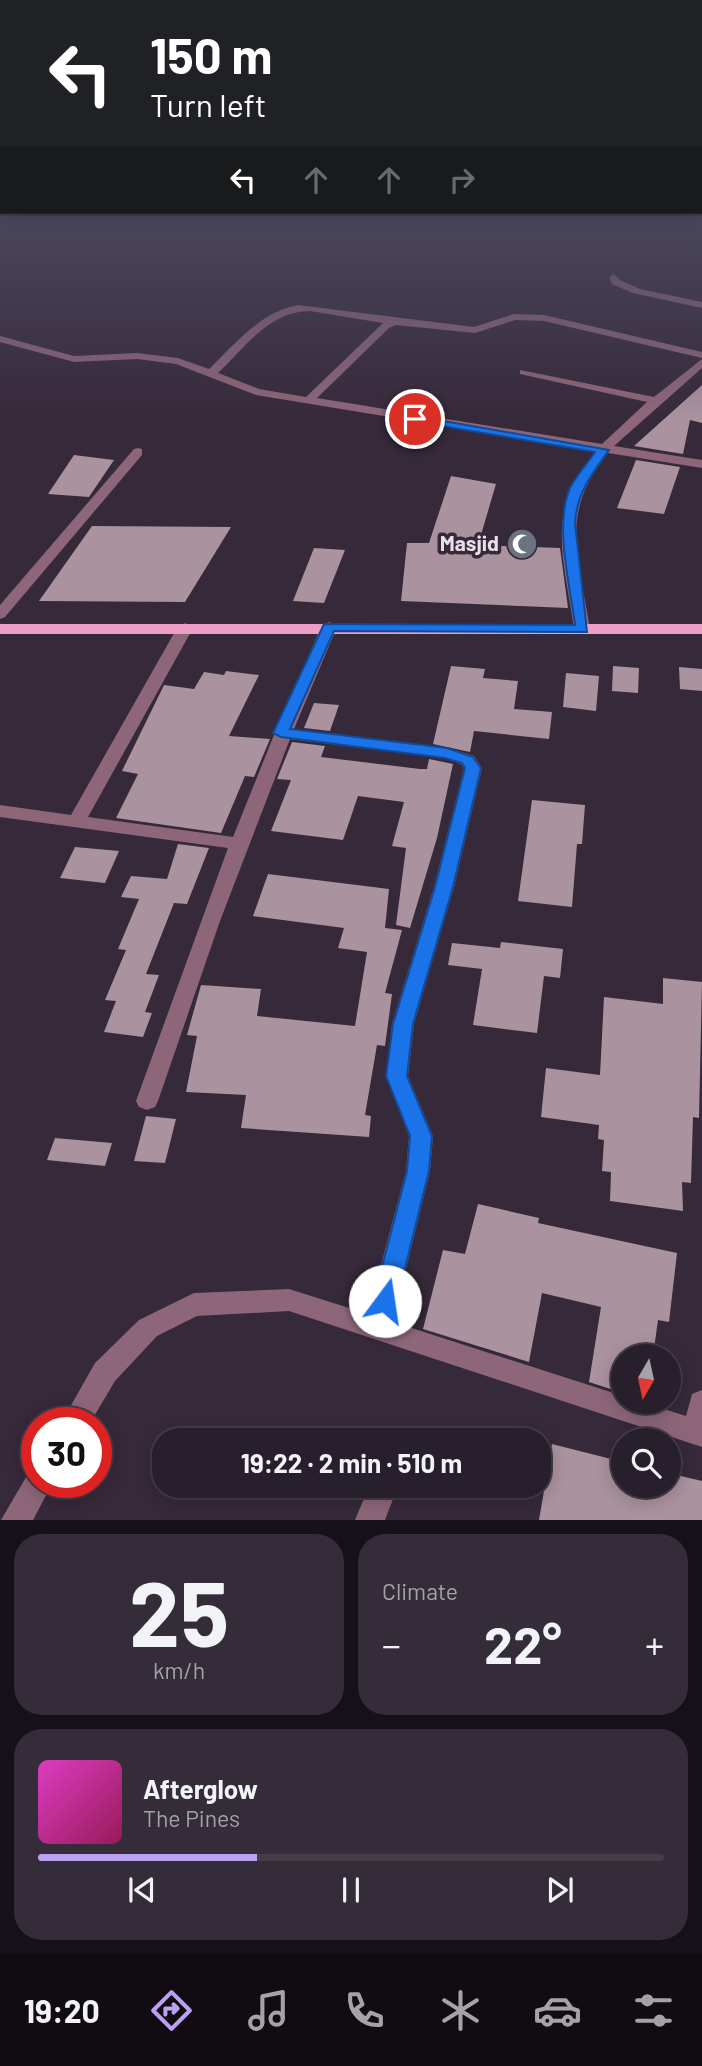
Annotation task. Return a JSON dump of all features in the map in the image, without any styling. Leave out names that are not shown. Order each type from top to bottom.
[{"type":"main road","points":[[0,629],[702,629]]},
{"type":"street","points":[[614,277],[615,282],[626,288],[702,305]]},
{"type":"street","points":[[211,373],[275,316],[289,309],[309,309],[395,322],[475,330],[513,317],[544,318],[702,355]]},
{"type":"street","points":[[308,401],[385,326],[395,322]]},
{"type":"street","points":[[0,339],[64,357],[156,357],[195,365],[233,386],[308,401],[702,464]]},
{"type":"street","points":[[582,629],[569,523],[570,506],[577,487],[603,450],[702,362]]},
{"type":"street","points":[[524,372],[658,401]]},
{"type":"street","points":[[0,614],[138,452]]},
{"type":"street","points":[[147,1101],[195,958],[281,733],[329,627]]},
{"type":"street","points":[[76,822],[185,628]]},
{"type":"street","points":[[281,733],[447,753],[468,760],[473,768],[444,887],[403,1024],[397,1076],[421,1136],[418,1171],[378,1328]]},
{"type":"street","points":[[0,811],[239,844]]},
{"type":"street","points":[[84,1407],[105,1372],[148,1328],[194,1305],[289,1300],[700,1434],[702,1404]]},
{"type":"street","points":[[16,1520],[29,1498]]},
{"type":"building","points":[[702,385],[702,423],[690,420],[683,454],[634,446]]},
{"type":"building","points":[[74,455],[114,460],[89,497],[48,494]]},
{"type":"building","points":[[636,460],[680,467],[664,514],[617,508]]},
{"type":"building","points":[[451,476],[496,484],[478,545],[560,548],[568,608],[401,601],[407,543],[429,543]]},
{"type":"building","points":[[92,526],[231,527],[185,602],[39,601]]},
{"type":"building","points":[[314,548],[345,550],[324,603],[293,601]]},
{"type":"building","points":[[451,666],[485,669],[483,678],[518,681],[514,709],[552,712],[549,739],[474,731],[470,752],[433,744]]},
{"type":"building","points":[[613,666],[639,668],[638,693],[612,691]]},
{"type":"building","points":[[679,667],[702,669],[702,691],[680,689]]},
{"type":"building","points":[[226,671],[259,675],[229,736],[270,739],[254,777],[245,776],[221,833],[116,818],[138,774],[122,771],[164,685],[194,689],[204,672],[224,675]]},
{"type":"building","points":[[566,673],[599,676],[596,711],[563,707]]},
{"type":"building","points":[[314,703],[339,705],[330,731],[304,728]]},
{"type":"building","points":[[292,742],[325,746],[321,757],[420,769],[427,769],[429,759],[453,764],[437,838],[410,928],[396,925],[406,848],[392,846],[404,802],[358,796],[343,840],[271,831],[291,780],[277,779]]},
{"type":"building","points":[[532,800],[585,805],[582,844],[577,844],[572,907],[518,901]]},
{"type":"building","points":[[178,844],[209,848],[187,904],[174,903],[146,974],[159,975],[145,1012],[152,1013],[143,1037],[104,1032],[116,1001],[105,1000],[126,950],[118,949],[139,899],[121,897],[131,876],[167,879]]},
{"type":"building","points":[[75,847],[119,851],[105,883],[60,878]]},
{"type":"building","points":[[268,874],[389,889],[385,928],[402,930],[385,993],[392,994],[385,1046],[377,1045],[365,1115],[371,1116],[369,1137],[241,1128],[246,1095],[186,1092],[197,1036],[187,1035],[201,985],[261,989],[257,1016],[355,1026],[367,952],[338,948],[344,928],[253,916]]},
{"type":"building","points":[[501,942],[563,949],[560,978],[544,976],[537,1033],[473,1025],[482,969],[448,965],[452,943],[500,948]]},
{"type":"building","points":[[663,978],[702,982],[699,1118],[693,1117],[691,1183],[682,1182],[683,1211],[610,1201],[611,1172],[602,1171],[604,1140],[598,1139],[599,1125],[541,1117],[546,1068],[600,1075],[604,997],[663,1004]]},
{"type":"building","points":[[146,1116],[176,1119],[165,1163],[134,1161]]},
{"type":"building","points":[[55,1138],[112,1143],[105,1166],[47,1160]]},
{"type":"building","points":[[478,1204],[539,1218],[538,1223],[677,1253],[669,1322],[658,1320],[655,1344],[611,1344],[611,1389],[589,1382],[601,1307],[542,1293],[529,1362],[423,1329],[443,1250],[465,1254]]},
{"type":"building","points":[[552,1444],[611,1459],[611,1498],[681,1498],[681,1476],[702,1481],[702,1520],[539,1520],[543,1498],[551,1498]]},
{"type":"place","name":"Masjid","points":[[522,544]]},
{"type":"route","points":[[385,1301],[418,1171],[421,1136],[397,1076],[403,1024],[444,887],[472,783],[473,768],[468,760],[458,755],[281,733],[329,627],[582,629],[569,523],[570,506],[577,487],[603,450],[415,419]]}]
